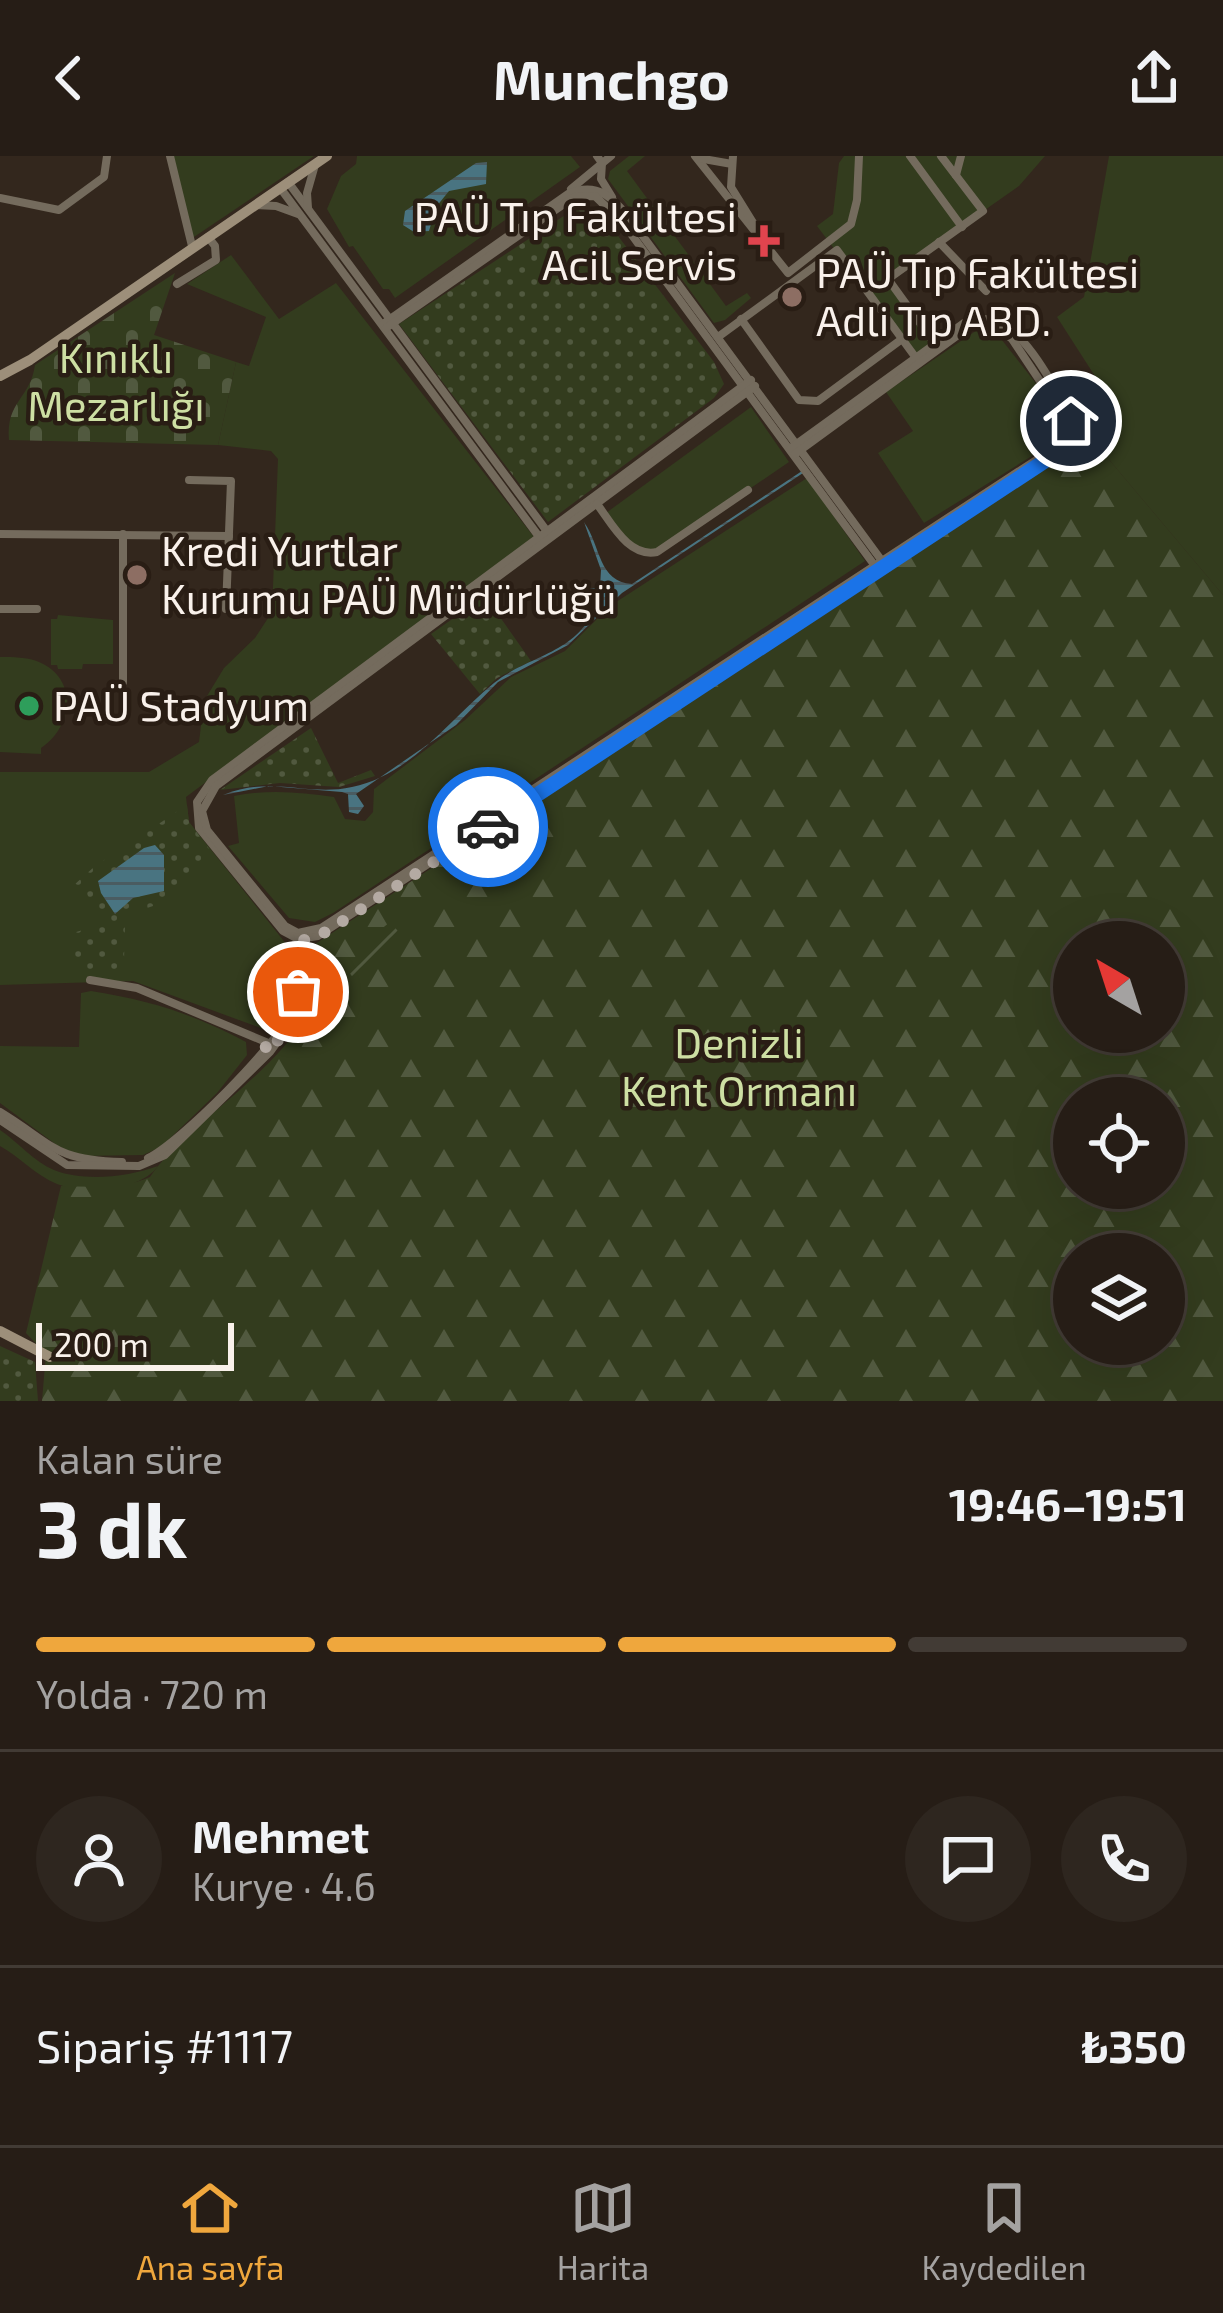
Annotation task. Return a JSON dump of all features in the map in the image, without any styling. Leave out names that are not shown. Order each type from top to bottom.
[{"type":"main road","points":[[0,376],[327,156]]},
{"type":"main road","points":[[0,1331],[50,1357]]},
{"type":"street","points":[[0,198],[59,210],[104,177],[107,156]]},
{"type":"street","points":[[170,156],[193,246]]},
{"type":"street","points":[[696,157],[733,160],[730,187],[788,273],[851,224],[859,156]]},
{"type":"street","points":[[910,156],[962,226]]},
{"type":"street","points":[[934,344],[887,279],[983,212],[941,156]]},
{"type":"street","points":[[956,175],[961,156]]},
{"type":"street","points":[[696,157],[758,230]]},
{"type":"street","points":[[568,194],[604,158]]},
{"type":"street","points":[[604,158],[601,178],[612,197],[880,566]]},
{"type":"street","points":[[305,213],[315,164]]},
{"type":"street","points":[[284,185],[545,536]]},
{"type":"street","points":[[387,323],[568,194],[588,188],[612,197]]},
{"type":"street","points":[[387,323],[574,197],[595,196],[623,223],[750,385]]},
{"type":"street","points":[[253,205],[305,213]]},
{"type":"street","points":[[177,284],[216,260],[215,246],[207,236]]},
{"type":"street","points":[[939,242],[986,291]]},
{"type":"street","points":[[718,337],[837,250],[916,358]]},
{"type":"street","points":[[301,936],[321,928],[1057,453],[1071,434],[1068,409],[1019,338],[1004,323],[985,317],[971,319],[934,344],[796,449]]},
{"type":"street","points":[[741,320],[799,400],[808,403],[818,401],[902,339]]},
{"type":"street","points":[[750,385],[212,780],[202,790],[196,812],[199,828],[283,932],[301,936],[326,932],[1053,449],[1064,429],[1059,405],[1024,356],[1000,329],[980,324],[969,327],[796,449]]},
{"type":"street","points":[[545,536],[597,504],[750,385]]},
{"type":"street","points":[[189,480],[231,481],[226,609]]},
{"type":"street","points":[[597,504],[631,547],[648,554],[748,490]]},
{"type":"street","points":[[0,534],[229,536]]},
{"type":"street","points":[[123,534],[123,682]]},
{"type":"street","points":[[0,609],[37,609]]},
{"type":"street","points":[[442,814],[465,833]]},
{"type":"street","points":[[0,1116],[69,1157],[147,1159],[270,1047],[296,1001],[301,936]]},
{"type":"street","points":[[90,980],[137,988],[270,1047],[185,1010],[90,980]]},
{"type":"green space","points":[[170,156],[314,156],[191,239]]},
{"type":"green space","points":[[357,156],[571,156],[580,167],[395,298],[383,289],[353,246],[349,247],[327,209],[341,176],[356,164]]},
{"type":"green space","points":[[629,156],[645,156],[627,171],[726,306],[747,293],[751,298],[725,320],[714,323],[608,179],[610,171]]},
{"type":"green space","points":[[844,156],[1045,156],[1019,186],[888,278],[935,344],[916,358],[817,226],[833,214],[839,163]]},
{"type":"green space","points":[[1109,156],[1223,156],[1223,595],[1084,430],[1100,384],[1057,317],[1084,297]]},
{"type":"green space","points":[[579,206],[594,208],[602,215],[714,362],[724,384],[714,398],[548,522],[399,324]]},
{"type":"green space","points":[[231,255],[279,319],[336,283],[534,537],[186,797],[189,822],[291,950],[293,999],[277,1025],[266,1030],[133,981],[0,985],[0,772],[149,772],[199,742],[204,701],[224,668],[255,638],[272,612],[278,459],[271,451],[218,445],[236,362],[249,366],[266,317],[187,284]]},
{"type":"green space","name":"Kınıklı Mezarlığı","points":[[175,273],[154,335],[236,362],[218,445],[9,440],[11,416],[35,365]]},
{"type":"green space","points":[[980,328],[998,335],[1053,405],[1059,420],[1048,446],[924,523],[878,453],[913,431],[886,392]]},
{"type":"green space","points":[[751,407],[789,462],[657,552],[639,552],[606,513]]},
{"type":"green space","name":"Denizli Kent Ormanı","points":[[1084,430],[1223,595],[1223,1401],[42,1401],[46,1354],[26,1333],[61,1186],[118,1185],[150,1177],[265,1067],[303,1020],[313,995],[309,948],[1076,447]]},
{"type":"green space","points":[[807,478],[865,561],[333,913],[315,922],[289,918],[228,846],[239,843],[234,796],[284,792],[334,797],[345,819],[365,821],[373,812],[374,789],[465,720],[511,677],[565,651],[610,606]]},
{"type":"green space","points":[[485,596],[531,661],[497,678],[480,694],[431,634]]},
{"type":"green space","points":[[58,615],[113,620],[113,664],[83,664],[82,669],[51,665],[51,619]]},
{"type":"green space","name":"PAÜ Stadyum","points":[[0,657],[39,662],[52,670],[66,691],[65,716],[41,754],[0,752]]},
{"type":"green space","points":[[311,728],[338,783],[371,770],[375,776],[339,787],[280,783],[220,790]]},
{"type":"green space","points":[[187,805],[189,822],[216,858],[214,862],[165,902],[135,912],[125,924],[124,960],[119,969],[69,970],[73,933],[99,925],[87,894],[76,896],[74,885]]},
{"type":"green space","points":[[390,922],[404,938],[354,979],[346,968],[368,951],[363,944]]},
{"type":"green space","points":[[91,991],[171,1009],[246,1042],[247,1055],[217,1093],[161,1147],[143,1155],[80,1156],[58,1146],[0,1103],[0,1046],[79,1047],[81,993]]},
{"type":"green space","points":[[0,1130],[40,1162],[66,1174],[106,1177],[158,1166],[126,1186],[68,1187],[42,1176],[0,1146]]},
{"type":"green space","points":[[0,1346],[35,1362],[38,1401],[0,1401]]},
{"type":"water","points":[[487,162],[486,184],[449,191],[436,207],[429,231],[414,232],[403,225],[405,211],[476,163]]},
{"type":"water","points":[[802,471],[622,593],[568,645],[498,682],[456,725],[429,744],[494,683],[569,641],[591,616],[597,597],[588,596],[586,589],[600,588],[601,570],[584,522],[606,570],[632,584]]},
{"type":"water","points":[[381,777],[356,794],[364,806],[358,814],[349,812],[348,794],[342,792],[273,786],[336,789]]},
{"type":"water","points":[[155,845],[164,855],[164,891],[133,898],[115,914],[98,881]]},
{"type":"way so far","points":[[298,992],[293,1011],[265,1048],[270,1052],[302,1004],[304,940],[326,932],[488,827]]},
{"type":"place","name":"PAÜ Tıp Fakültesi Acil Servis","points":[[764,241]]},
{"type":"place","name":"PAÜ Tıp Fakültesi Adli Tıp ABD.","points":[[792,297]]},
{"type":"place","name":"Kredi Yurtlar Kurumu PAÜ Müdürlüğü","points":[[137,575]]},
{"type":"place","name":"PAÜ Stadyum","points":[[29,706]]},
{"type":"route","points":[[488,827],[1057,453],[1071,434],[1071,421]]}]
